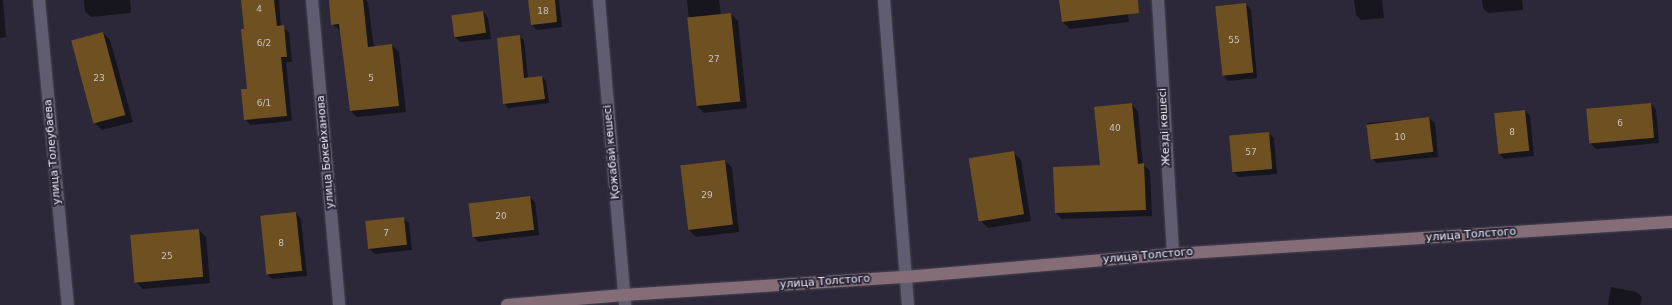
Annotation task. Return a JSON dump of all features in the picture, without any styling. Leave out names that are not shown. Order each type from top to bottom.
[{"type":"street","name":"улица Толеубаева","points":[[39,0],[68,305]]},
{"type":"street","name":"улица Бокейханова","points":[[312,0],[339,305]]},
{"type":"street","name":"Қожабай көшесі","points":[[599,0],[624,300]]},
{"type":"street","points":[[884,0],[908,305]]},
{"type":"street","name":"Жезді көшесі","points":[[1158,0],[1173,254]]},
{"type":"street","name":"улица Толстого","points":[[507,305],[624,300],[1173,254],[1672,222]]},
{"type":"building","points":[[241,0],[274,0],[277,26],[284,25],[287,57],[281,57],[287,116],[244,120],[241,89],[247,89],[241,29],[244,29]]},
{"type":"building","points":[[329,0],[363,0],[368,47],[392,44],[399,106],[350,111],[339,24],[331,25]]},
{"type":"building","points":[[528,0],[555,0],[557,22],[531,25]]},
{"type":"building","points":[[1059,0],[1138,0],[1139,13],[1062,22]]},
{"type":"building","points":[[1246,3],[1253,73],[1222,76],[1215,6]]},
{"type":"building","points":[[483,11],[486,33],[454,37],[451,15]]},
{"type":"building","points":[[731,13],[740,102],[697,106],[687,18]]},
{"type":"building","points":[[103,32],[125,115],[93,124],[71,41]]},
{"type":"building","points":[[520,35],[524,78],[542,76],[545,99],[503,104],[497,38]]},
{"type":"building","points":[[1132,103],[1138,164],[1144,163],[1146,210],[1055,213],[1053,167],[1100,165],[1094,107]]},
{"type":"building","points":[[1651,103],[1654,138],[1589,144],[1586,109]]},
{"type":"building","points":[[1525,110],[1529,151],[1498,154],[1494,113]]},
{"type":"building","points":[[1429,117],[1433,152],[1371,159],[1366,125]]},
{"type":"building","points":[[1269,132],[1272,169],[1232,172],[1229,135]]},
{"type":"building","points":[[1014,151],[1024,214],[979,221],[969,158]]},
{"type":"building","points":[[725,160],[733,225],[688,230],[680,165]]},
{"type":"building","points":[[530,196],[534,230],[473,237],[468,204]]},
{"type":"building","points":[[296,212],[302,271],[266,274],[260,216]]},
{"type":"building","points":[[404,217],[407,245],[368,249],[365,221]]},
{"type":"building","points":[[199,229],[203,277],[134,283],[130,235]]}]
